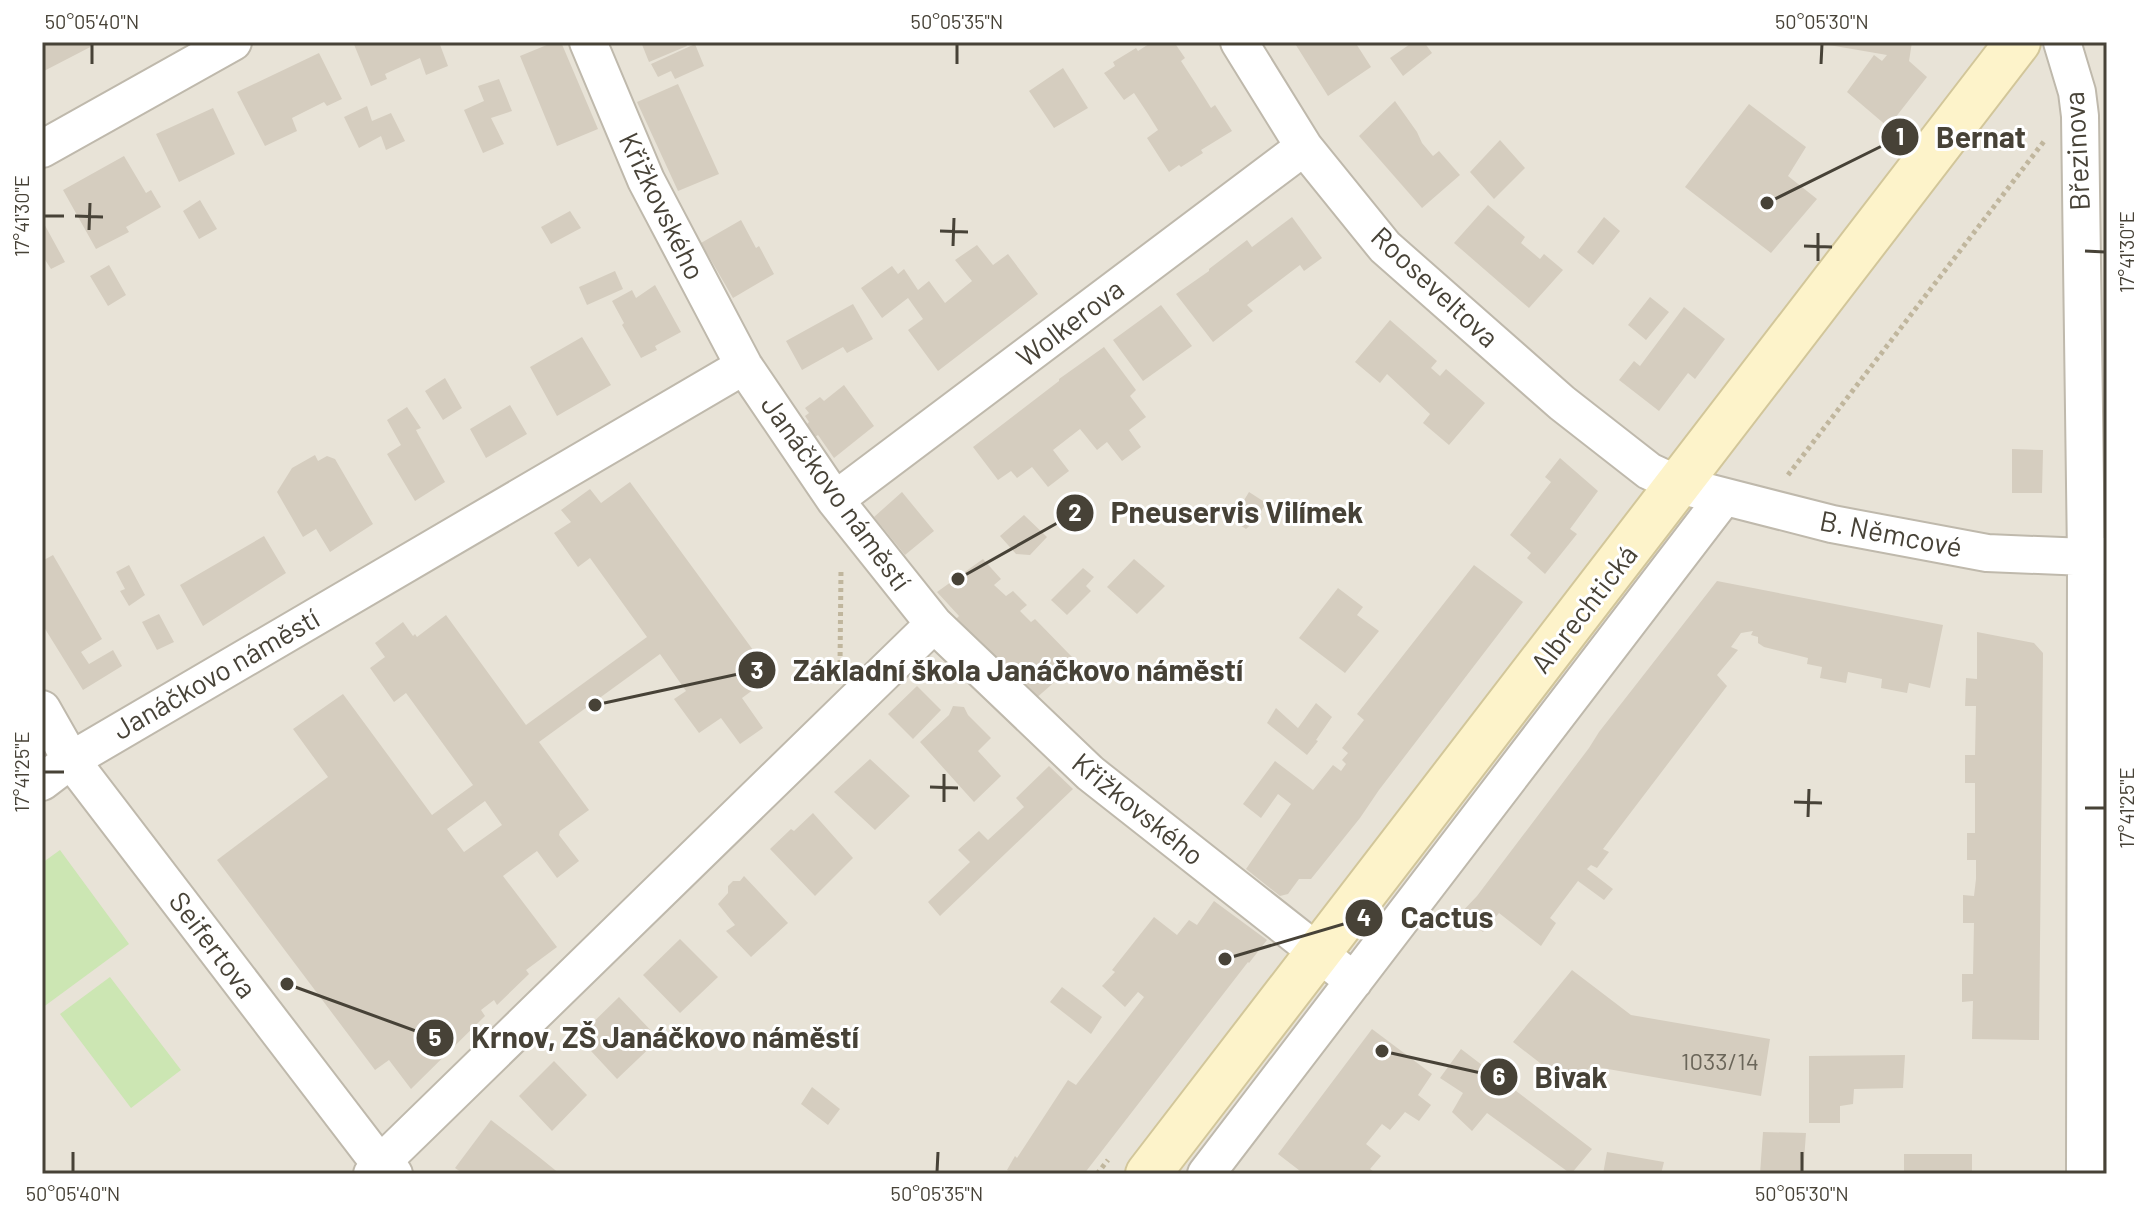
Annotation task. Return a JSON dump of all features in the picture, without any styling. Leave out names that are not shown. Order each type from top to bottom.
[{"type":"main road","name":"Albrechtická","points":[[1148,1174],[2018,42]]},
{"type":"street","points":[[42,149],[233,42]]},
{"type":"street","name":"Křižkovského","points":[[588,42],[646,180],[744,366]]},
{"type":"street","name":"Rooseveltova","points":[[1239,42],[1304,147],[1385,247],[1562,403],[1649,471],[1679,485]]},
{"type":"street","name":"Březinova","points":[[2062,42],[2077,92],[2080,116],[2096,557],[2085,1174]]},
{"type":"street","name":"Wolkerova","points":[[839,504],[1304,147]]},
{"type":"street","name":"Janáčkovo náměstí","points":[[42,782],[71,760],[744,366],[839,504],[934,624]]},
{"type":"street","name":"B. Němcové","points":[[1679,485],[1832,524],[1987,553],[2096,557]]},
{"type":"street","name":"Albrechtická","points":[[1222,1168],[1354,981],[1724,497]]},
{"type":"street","points":[[382,1171],[934,624]]},
{"type":"street","name":"Křižkovského","points":[[934,624],[1090,773],[1354,981]]},
{"type":"street","name":"Seifertova","points":[[42,709],[71,760],[382,1171]]},
{"type":"street","points":[[1182,1129],[1222,1168]]},
{"type":"path","points":[[1763,506],[1799,463],[2041,143],[2080,116]]},
{"type":"path","points":[[839,504],[840,715]]},
{"type":"shaded area","points":[[42,42],[2107,42],[2107,1174],[42,1174]]},
{"type":"green space","points":[[60,850],[129,944],[42,1008],[42,863]]},
{"type":"green space","points":[[110,977],[181,1070],[131,1108],[60,1014]]},
{"type":"building","points":[[42,42],[100,42],[44,71]]},
{"type":"building","points":[[353,42],[439,42],[448,66],[426,75],[420,58],[385,74],[387,79],[371,86]]},
{"type":"building","points":[[561,42],[598,129],[557,146],[520,56]]},
{"type":"building","points":[[641,42],[685,42],[687,46],[649,62]]},
{"type":"building","points":[[1152,42],[1174,42],[1185,58],[1181,61],[1211,108],[1215,105],[1232,131],[1201,150],[1203,153],[1169,172],[1147,138],[1158,130],[1148,114],[1134,93],[1124,100],[1104,73],[1115,66],[1113,62]]},
{"type":"building","points":[[1294,42],[1355,42],[1371,67],[1328,96]]},
{"type":"building","points":[[1413,42],[1424,42],[1432,53],[1403,76],[1390,58]]},
{"type":"building","points":[[1829,42],[1912,42],[1909,61],[1927,77],[1888,127],[1847,92],[1874,55],[1882,61],[1887,55],[1829,45]]},
{"type":"building","points":[[695,44],[704,66],[675,79],[671,71],[658,77],[651,64]]},
{"type":"building","points":[[319,53],[342,99],[327,106],[324,102],[292,118],[297,131],[265,146],[237,92]]},
{"type":"building","points":[[1063,68],[1088,108],[1054,128],[1029,91]]},
{"type":"building","points":[[499,79],[512,111],[491,118],[504,144],[483,153],[464,110],[484,101],[478,86]]},
{"type":"building","points":[[678,84],[719,174],[678,191],[637,102]]},
{"type":"building","points":[[1395,101],[1433,156],[1439,151],[1460,175],[1422,208],[1359,136]]},
{"type":"building","points":[[1749,104],[1806,147],[1788,176],[1817,199],[1771,253],[1685,187]]},
{"type":"building","points":[[367,106],[372,121],[391,113],[405,141],[386,150],[381,136],[359,148],[344,117]]},
{"type":"building","points":[[213,108],[235,154],[179,182],[156,134]]},
{"type":"building","points":[[1500,140],[1525,168],[1494,199],[1470,172]]},
{"type":"building","points":[[124,156],[146,193],[151,190],[161,207],[126,227],[129,232],[96,249],[63,190]]},
{"type":"building","points":[[200,200],[217,229],[199,239],[183,211]]},
{"type":"building","points":[[1488,205],[1525,237],[1521,243],[1540,259],[1544,254],[1563,270],[1529,308],[1454,243]]},
{"type":"building","points":[[570,211],[581,228],[551,244],[541,227]]},
{"type":"building","points":[[1292,217],[1322,258],[1304,271],[1300,265],[1247,305],[1253,311],[1213,342],[1176,294],[1247,240],[1252,247]]},
{"type":"building","points":[[1604,217],[1620,231],[1593,265],[1577,252]]},
{"type":"building","points":[[42,220],[65,262],[51,269],[42,255]]},
{"type":"building","points":[[741,220],[774,274],[733,298],[701,243]]},
{"type":"building","points":[[977,245],[993,265],[1008,254],[1038,294],[938,371],[908,330],[923,319],[908,298],[882,318],[861,288],[892,266],[898,274],[904,269],[918,290],[929,281],[945,303],[972,281],[955,260]]},
{"type":"building","points":[[109,265],[126,295],[108,306],[90,276]]},
{"type":"building","points":[[615,271],[623,289],[587,305],[579,287]]},
{"type":"building","points":[[655,285],[681,332],[655,346],[657,350],[641,358],[612,301],[632,290],[636,298]]},
{"type":"building","points":[[1650,297],[1669,312],[1646,340],[1628,325]]},
{"type":"building","points":[[853,304],[873,339],[847,353],[843,347],[802,370],[786,341]]},
{"type":"building","points":[[1161,305],[1192,346],[1143,381],[1113,340]]},
{"type":"building","points":[[1684,307],[1725,339],[1695,379],[1688,373],[1659,411],[1619,380],[1634,361],[1640,366]]},
{"type":"building","points":[[1390,320],[1437,361],[1431,368],[1440,376],[1446,369],[1485,403],[1449,445],[1423,423],[1430,414],[1387,374],[1380,383],[1355,362]]},
{"type":"building","points":[[582,337],[611,385],[557,416],[530,367]]},
{"type":"building","points":[[1104,347],[1136,390],[1130,396],[1146,417],[1129,430],[1141,447],[1122,461],[1107,442],[1097,450],[1080,429],[1053,450],[1069,471],[1048,487],[1032,467],[1017,478],[1011,471],[998,480],[973,447]]},
{"type":"building","points":[[445,378],[462,408],[443,420],[425,391]]},
{"type":"building","points":[[844,385],[874,426],[834,458],[818,435],[815,437],[806,425],[809,422],[805,416],[809,413],[805,408],[820,397],[824,401]]},
{"type":"building","points":[[510,405],[527,434],[486,458],[470,429]]},
{"type":"building","points":[[407,407],[421,428],[416,430],[445,482],[415,501],[387,454],[401,445],[387,420]]},
{"type":"building","points":[[2012,449],[2043,450],[2042,493],[2012,493]]},
{"type":"building","points":[[315,455],[318,461],[327,456],[335,459],[373,524],[330,552],[316,529],[303,537],[277,492],[292,468]]},
{"type":"building","points":[[1560,458],[1598,491],[1570,529],[1577,534],[1545,574],[1527,558],[1531,553],[1510,535],[1551,482],[1545,477]]},
{"type":"building","points":[[630,482],[772,676],[742,698],[763,728],[740,744],[721,718],[699,733],[674,699],[686,691],[660,654],[539,742],[589,810],[560,831],[559,835],[579,861],[557,878],[537,851],[503,876],[557,947],[526,970],[529,974],[497,1005],[494,1000],[481,1010],[485,1016],[411,1089],[389,1060],[375,1070],[217,860],[328,777],[293,729],[343,694],[432,815],[473,785],[406,693],[394,702],[370,668],[385,657],[375,643],[403,622],[417,637],[446,615],[526,725],[647,637],[590,558],[578,567],[554,533],[571,522],[561,510],[590,489],[601,503]],"holes":[[[485,801],[502,825],[464,852],[447,829]]]},
{"type":"building","points":[[902,492],[934,531],[905,555],[874,517]]},
{"type":"building","points":[[1249,492],[1266,503],[1246,529],[1232,520]]},
{"type":"building","points":[[1024,515],[1047,537],[1030,555],[1016,554],[1000,536]]},
{"type":"building","points":[[264,536],[286,573],[203,626],[180,585]]},
{"type":"building","points":[[53,555],[102,639],[81,652],[89,664],[113,650],[122,666],[83,690],[42,624],[42,561]]},
{"type":"building","points":[[983,559],[1001,579],[994,585],[1006,596],[1013,591],[1027,605],[1020,611],[1031,622],[1035,619],[1073,658],[1063,667],[1067,671],[1034,700],[955,620],[959,616],[937,592]]},
{"type":"building","points":[[1134,559],[1165,586],[1137,614],[1107,587]]},
{"type":"building","points":[[129,565],[145,595],[129,606],[120,591],[125,589],[116,572]]},
{"type":"building","points":[[1474,565],[1523,602],[1311,879],[1299,879],[1288,894],[1280,896],[1246,869],[1291,804],[1278,794],[1261,818],[1243,804],[1275,761],[1313,790],[1333,765],[1341,771],[1346,764],[1342,760],[1348,753],[1342,748],[1364,720],[1357,714]]},
{"type":"building","points":[[1083,568],[1094,577],[1086,586],[1091,591],[1067,615],[1051,600]]},
{"type":"building","points":[[1717,581],[1943,625],[1930,688],[1909,683],[1907,693],[1881,688],[1882,679],[1848,672],[1846,683],[1820,678],[1822,667],[1807,664],[1808,658],[1764,647],[1758,643],[1758,637],[1751,635],[1753,631],[1741,633],[1731,647],[1738,650],[1717,675],[1727,686],[1603,849],[1609,852],[1597,868],[1591,865],[1587,869],[1613,889],[1604,900],[1578,881],[1550,918],[1556,923],[1541,946],[1499,913],[1483,932],[1459,915],[1477,896]]},
{"type":"building","points":[[1338,588],[1363,607],[1357,615],[1379,631],[1345,673],[1299,638]]},
{"type":"building","points":[[159,614],[174,642],[157,650],[142,622]]},
{"type":"building","points":[[1977,632],[2034,643],[2043,653],[2039,1040],[1972,1039],[1973,1001],[1962,1002],[1962,974],[1973,974],[1974,923],[1963,923],[1963,895],[1974,896],[1976,879],[1976,860],[1967,860],[1967,833],[1975,833],[1975,783],[1965,783],[1965,755],[1975,755],[1976,706],[1965,706],[1966,678],[1977,679]]},
{"type":"building","points":[[917,686],[941,710],[913,739],[888,714]]},
{"type":"building","points":[[1316,703],[1332,717],[1307,755],[1267,723],[1276,708],[1298,728]]},
{"type":"building","points":[[953,706],[964,707],[991,738],[978,751],[1001,776],[974,802],[920,742],[949,715]]},
{"type":"building","points":[[870,759],[910,796],[875,830],[834,792]]},
{"type":"building","points":[[1049,766],[1073,789],[940,916],[928,902],[970,862],[958,850],[979,831],[988,840],[1024,807],[1016,798]]},
{"type":"building","points":[[813,813],[853,858],[815,896],[770,849]]},
{"type":"building","points":[[744,876],[788,923],[751,957],[726,931],[735,925],[718,904],[728,893],[728,886]]},
{"type":"building","points":[[1214,901],[1267,940],[1084,1174],[1007,1174],[1015,1156],[1017,1158],[1068,1080],[1076,1085],[1144,997],[1138,992],[1125,1007],[1102,986],[1115,972],[1112,970],[1154,917],[1177,935],[1189,920],[1197,925]]},
{"type":"building","points":[[680,939],[718,977],[680,1013],[643,975]]},
{"type":"building","points":[[1572,970],[1631,1015],[1770,1039],[1761,1096],[1591,1066],[1572,1088],[1513,1042]]},
{"type":"building","points":[[1062,987],[1102,1017],[1091,1034],[1050,1002]]},
{"type":"building","points":[[619,997],[659,1039],[617,1079],[578,1037]]},
{"type":"building","points":[[1372,1029],[1432,1074],[1418,1095],[1431,1105],[1419,1121],[1405,1112],[1390,1130],[1382,1124],[1366,1144],[1381,1156],[1370,1169],[1377,1174],[1304,1174],[1278,1154]]},
{"type":"building","points":[[1461,1049],[1592,1149],[1571,1174],[1487,1113],[1472,1131],[1452,1112],[1463,1093],[1440,1078]]},
{"type":"building","points":[[1905,1055],[1903,1088],[1854,1089],[1853,1104],[1840,1106],[1840,1123],[1809,1123],[1809,1056]]},
{"type":"building","points":[[554,1061],[587,1095],[552,1131],[519,1096]]},
{"type":"building","points":[[812,1087],[840,1109],[828,1125],[801,1104]]},
{"type":"building","points":[[491,1120],[560,1174],[464,1174],[455,1168]]},
{"type":"building","points":[[1763,1132],[1806,1133],[1803,1174],[1760,1174]]},
{"type":"building","points":[[1607,1152],[1664,1162],[1661,1174],[1603,1174]]},
{"type":"building","points":[[1904,1154],[1972,1154],[1972,1174],[1904,1174]]},
{"type":"place","name":"Bernat","points":[[1767,203]]},
{"type":"place","name":"Pneuservis Vilímek","points":[[958,579]]},
{"type":"place","name":"Základní škola Janáčkovo náměstí","points":[[595,705]]},
{"type":"place","name":"Cactus","points":[[1225,959]]},
{"type":"place","name":"Krnov, ZŠ Janáčkovo náměstí","points":[[287,984]]},
{"type":"place","name":"Bivak","points":[[1382,1051]]}]
